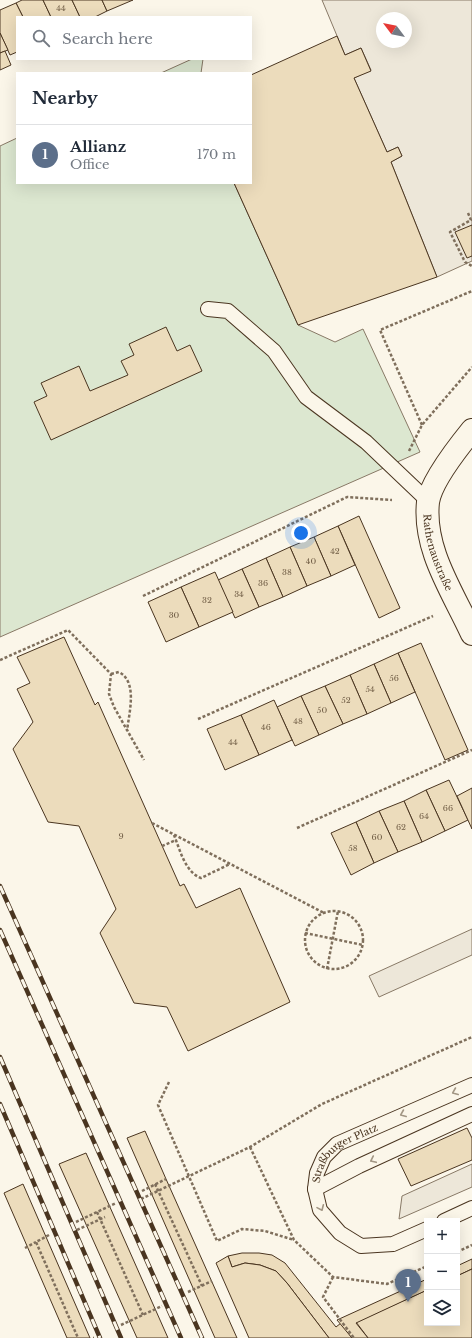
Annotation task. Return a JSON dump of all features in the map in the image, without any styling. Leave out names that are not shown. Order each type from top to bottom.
[{"type":"street","name":"Rathenaustraße","points":[[472,430],[439,476],[428,501],[430,532],[436,560],[472,634]]},
{"type":"lane","points":[[208,309],[228,311],[274,350],[306,398],[366,442],[428,501]]},
{"type":"lane","name":"Straßburger Platz","points":[[424,1230],[393,1244],[361,1246],[340,1233],[320,1210],[315,1189],[318,1172],[324,1156],[337,1144],[472,1084]]},
{"type":"lane","points":[[315,1189],[359,1166],[472,1114]]},
{"type":"lane","points":[[450,1218],[472,1208]]},
{"type":"path","points":[[468,213],[472,220],[450,232],[465,262],[472,266]]},
{"type":"path","points":[[422,425],[380,330],[472,291]]},
{"type":"path","points":[[397,473],[422,425],[472,367]]},
{"type":"path","points":[[143,596],[347,497],[428,501]]},
{"type":"path","points":[[198,719],[459,605]]},
{"type":"path","points":[[0,660],[68,630],[111,674]]},
{"type":"path","points":[[111,674],[119,672],[126,675],[131,686],[127,732]]},
{"type":"path","points":[[111,674],[109,694],[127,732],[144,760]]},
{"type":"path","points":[[297,828],[472,750]]},
{"type":"path","points":[[152,823],[324,913]]},
{"type":"path","points":[[174,834],[190,871],[195,876],[201,878],[230,864]]},
{"type":"path","points":[[162,846],[176,840]]},
{"type":"path","points":[[327,969],[338,911]]},
{"type":"path","points":[[338,911],[352,918],[359,925],[363,945],[360,954],[353,962],[340,969],[327,969],[318,965],[306,951],[305,933],[315,918],[324,913],[338,911]]},
{"type":"path","points":[[305,933],[363,945]]},
{"type":"path","points":[[142,1199],[250,1147],[322,1104],[472,1037]]},
{"type":"path","points":[[169,1082],[158,1105],[217,1240],[242,1229],[265,1231],[294,1240]]},
{"type":"path","points":[[250,1147],[294,1240],[333,1277],[387,1284],[424,1267]]},
{"type":"path","points":[[142,1191],[166,1179]]},
{"type":"path","points":[[155,1184],[202,1286]]},
{"type":"path","points":[[76,1222],[116,1203]]},
{"type":"path","points":[[97,1212],[143,1315]]},
{"type":"path","points":[[76,1230],[105,1217]]},
{"type":"path","points":[[25,1248],[49,1236]]},
{"type":"path","points":[[36,1242],[78,1338]]},
{"type":"path","points":[[460,1251],[472,1245]]},
{"type":"path","points":[[333,1277],[323,1297],[354,1338]]},
{"type":"path","points":[[188,1292],[212,1281]]},
{"type":"path","points":[[121,1325],[162,1306]]},
{"type":"green space","points":[[190,60],[203,60],[201,72],[163,72]]},
{"type":"green space","points":[[16,138],[16,184],[234,184],[298,325],[335,342],[363,329],[420,452],[0,637],[0,146]]},
{"type":"shaded area","points":[[322,0],[472,0],[472,261],[437,277],[391,162],[402,156],[398,147],[387,152],[354,78],[371,70],[361,48],[345,55]]},
{"type":"shaded area","points":[[472,929],[472,955],[379,997],[369,976]]},
{"type":"shaded area","points":[[472,1164],[472,1187],[399,1219],[402,1196]]},
{"type":"building","points":[[22,0],[43,0],[51,16],[22,16],[16,3]]},
{"type":"building","points":[[43,0],[72,0],[80,16],[51,16]]},
{"type":"building","points":[[72,0],[102,0],[107,11],[97,16],[80,16]]},
{"type":"building","points":[[102,0],[133,0],[107,11]]},
{"type":"building","points":[[16,3],[22,16],[16,16],[16,52],[10,55],[0,33],[0,10]]},
{"type":"building","points":[[0,33],[8,50],[0,53]]},
{"type":"building","points":[[337,36],[345,55],[361,48],[371,71],[354,78],[387,152],[398,147],[402,156],[391,162],[437,277],[298,325],[234,184],[252,184],[252,75]]},
{"type":"building","points":[[5,51],[11,65],[0,70],[0,53]]},
{"type":"building","points":[[472,225],[472,256],[467,258],[455,232]]},
{"type":"building","points":[[166,327],[177,351],[190,345],[202,371],[51,440],[34,402],[47,396],[41,383],[79,366],[90,391],[128,375],[121,361],[134,355],[129,344]]},
{"type":"building","points":[[359,516],[400,608],[379,618],[338,526]]},
{"type":"building","points":[[338,526],[355,565],[331,576],[314,537]]},
{"type":"building","points":[[314,537],[331,576],[307,586],[290,547]]},
{"type":"building","points":[[290,547],[307,586],[283,597],[266,558]]},
{"type":"building","points":[[266,558],[283,597],[259,607],[242,569]]},
{"type":"building","points":[[242,569],[259,607],[235,618],[218,580]]},
{"type":"building","points":[[215,572],[233,612],[199,627],[181,587]]},
{"type":"building","points":[[181,587],[199,627],[166,642],[148,602]]},
{"type":"building","points":[[64,637],[95,705],[98,702],[180,886],[184,884],[196,908],[240,888],[290,1002],[188,1051],[167,1007],[134,1003],[100,933],[116,909],[79,826],[48,822],[13,749],[33,722],[17,689],[30,683],[17,657]]},
{"type":"building","points":[[421,643],[468,750],[445,760],[398,653]]},
{"type":"building","points":[[398,653],[415,692],[391,703],[374,664]]},
{"type":"building","points":[[374,664],[391,703],[367,714],[350,675]]},
{"type":"building","points":[[350,675],[367,714],[343,724],[325,686]]},
{"type":"building","points":[[325,686],[343,724],[319,735],[301,696]]},
{"type":"building","points":[[301,696],[319,735],[295,746],[277,707]]},
{"type":"building","points":[[274,700],[292,740],[259,755],[241,715]]},
{"type":"building","points":[[241,715],[259,755],[225,770],[207,729]]},
{"type":"building","points":[[449,780],[468,820],[445,831],[426,790]]},
{"type":"building","points":[[472,788],[472,829],[457,796]]},
{"type":"building","points":[[426,790],[445,831],[422,842],[404,801]]},
{"type":"building","points":[[404,801],[422,842],[398,852],[379,811]]},
{"type":"building","points":[[379,811],[398,852],[374,863],[356,822]]},
{"type":"building","points":[[356,822],[374,863],[351,875],[331,833]]},
{"type":"building","points":[[467,1128],[472,1138],[472,1160],[411,1186],[398,1159]]},
{"type":"building","points":[[145,1131],[237,1338],[215,1338],[127,1138]]},
{"type":"building","points":[[86,1153],[168,1338],[137,1338],[59,1164]]},
{"type":"building","points":[[23,1184],[90,1338],[67,1338],[4,1193]]},
{"type":"building","points":[[242,1253],[272,1255],[285,1263],[336,1327],[341,1323],[352,1338],[329,1338],[276,1271],[260,1265],[245,1263],[232,1267],[228,1256]]},
{"type":"building","points":[[228,1256],[232,1267],[245,1263],[260,1265],[276,1271],[329,1338],[249,1338],[216,1263]]},
{"type":"building","points":[[472,1259],[472,1269],[460,1275],[460,1265]]},
{"type":"building","points":[[472,1269],[472,1338],[368,1338],[356,1322],[424,1291],[424,1326],[460,1326],[460,1275]]},
{"type":"building","points":[[424,1280],[424,1291],[356,1323],[368,1338],[352,1338],[337,1320]]},
{"type":"railway","points":[[0,886],[202,1338]]},
{"type":"railway","points":[[0,930],[181,1338]]},
{"type":"railway","points":[[0,1057],[121,1338]]},
{"type":"railway","points":[[0,1104],[100,1338]]},
{"type":"place","name":"Allianz","points":[[408,1302]]}]
